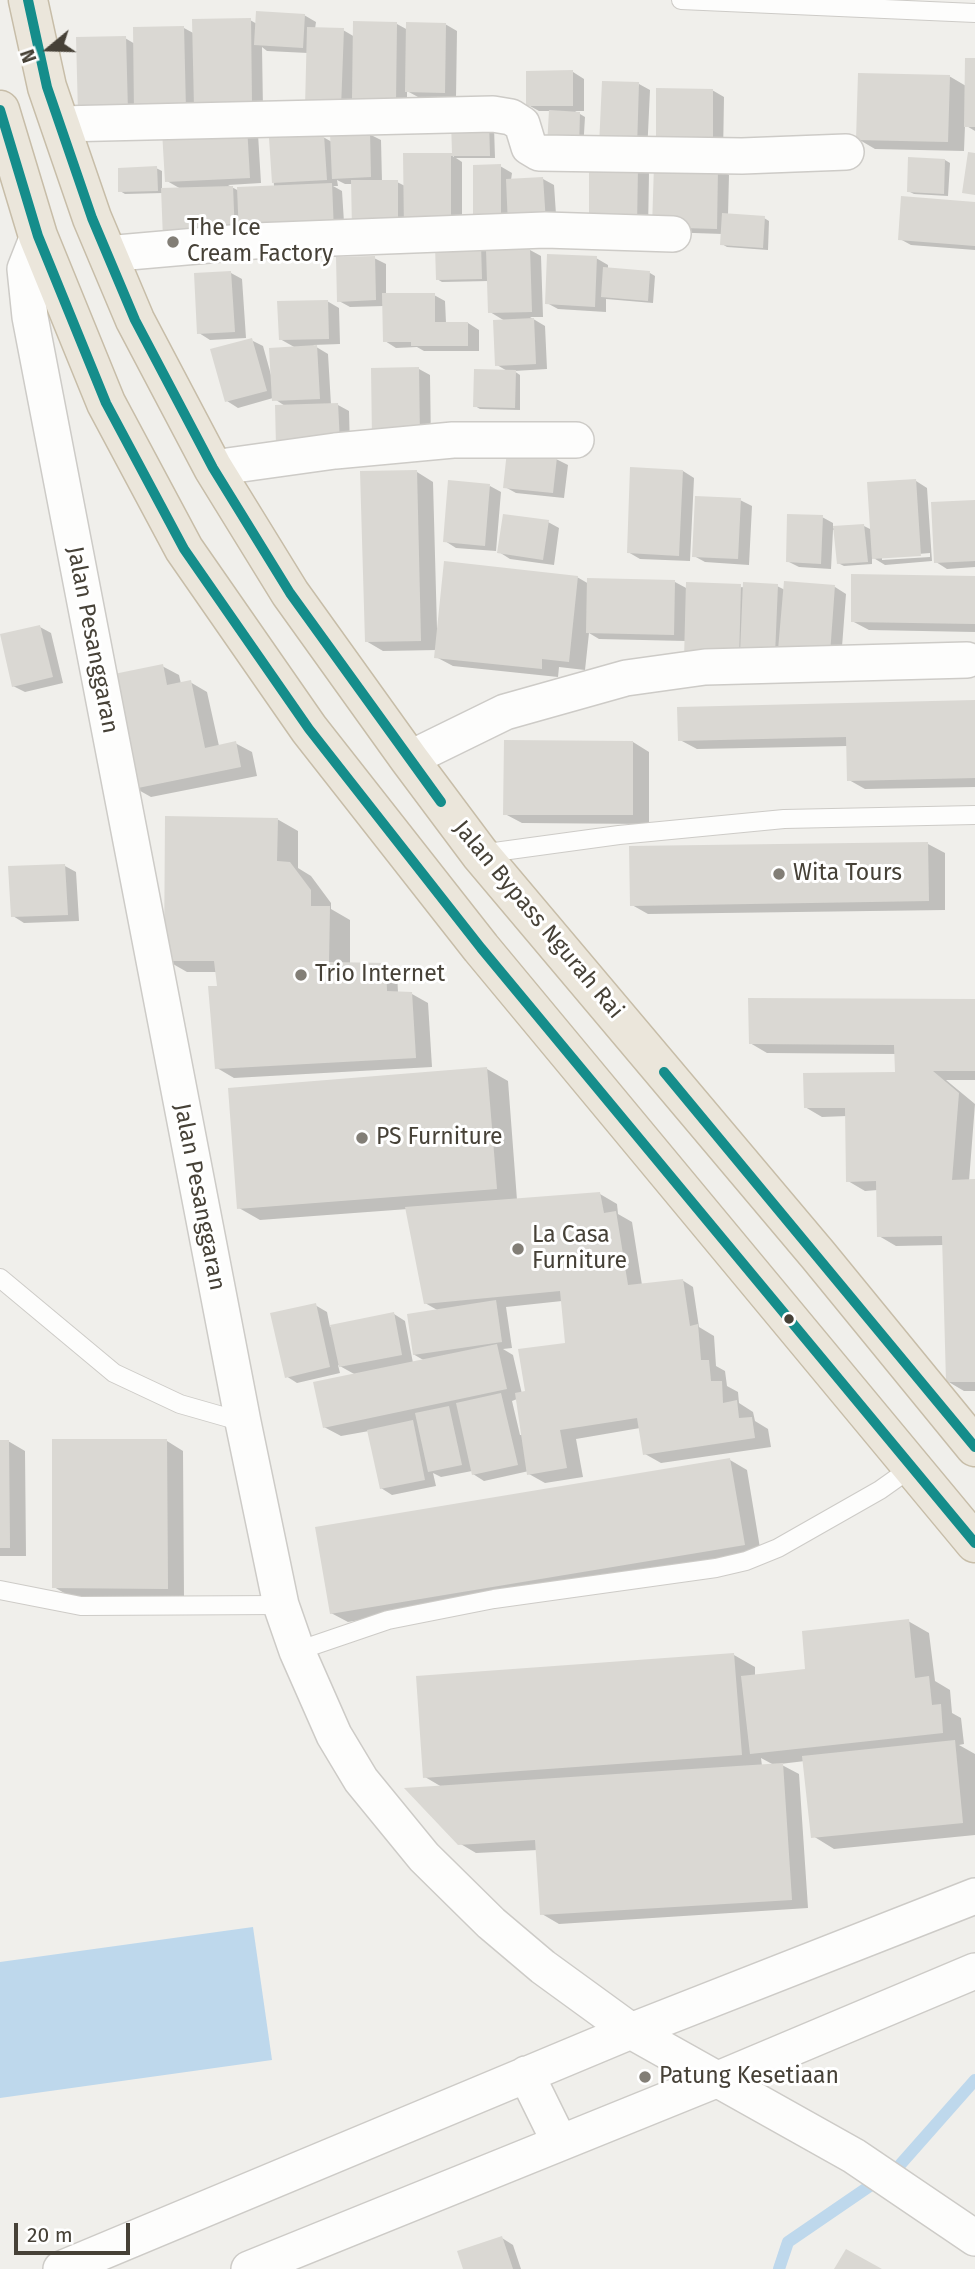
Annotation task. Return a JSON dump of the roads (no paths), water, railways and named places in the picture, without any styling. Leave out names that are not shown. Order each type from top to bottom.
[{"type":"highway","name":"Jalan Bypass Ngurah Rai","points":[[28,0],[47,87],[106,254],[135,320],[213,468],[289,593],[480,853],[818,1255],[975,1447]]},
{"type":"highway","points":[[1,118],[38,236],[106,403],[184,549],[309,729],[481,948],[975,1543]]},
{"type":"street","points":[[60,124],[493,114],[511,117],[522,124],[529,147],[539,153],[742,156],[846,152]]},
{"type":"street","points":[[106,254],[254,241],[545,230],[673,234]]},
{"type":"street","name":"Jalan Pesanggaran","points":[[38,236],[25,269],[30,317],[243,1422],[281,1605],[297,1651],[334,1735],[361,1780],[424,1857],[491,1923],[543,1967],[631,2031],[854,2155],[975,2238]]},
{"type":"street","points":[[213,468],[335,451],[453,440],[576,440]]},
{"type":"street","points":[[409,759],[505,712],[626,678],[705,667],[967,660]]},
{"type":"street","points":[[61,2269],[631,2031],[975,1896]]},
{"type":"street","points":[[249,2269],[716,2080],[975,1971]]},
{"type":"street","points":[[526,2074],[560,2143]]},
{"type":"lane","points":[[681,0],[975,13]]},
{"type":"lane","points":[[480,853],[618,835],[784,819],[975,814]]},
{"type":"lane","points":[[0,1278],[114,1373],[180,1404],[243,1422]]},
{"type":"lane","points":[[297,1651],[388,1620],[494,1599],[716,1568],[746,1561],[778,1548],[880,1490],[911,1468]]},
{"type":"lane","points":[[0,1590],[81,1606],[281,1605]]},
{"type":"water","points":[[253,1927],[272,2060],[0,2098],[0,1962]]},
{"type":"waterway","points":[[779,2269],[788,2242],[899,2166],[975,2080]]},
{"type":"place","name":"The Ice Cream Factory","points":[[173,242]]},
{"type":"place","name":"Wita Tours","points":[[779,874]]},
{"type":"place","name":"Trio Internet","points":[[301,975]]},
{"type":"place","name":"PS Furniture","points":[[362,1138]]},
{"type":"place","name":"La Casa Furniture","points":[[518,1249]]},
{"type":"place","name":"Patung Kesetiaan","points":[[645,2077]]}]
